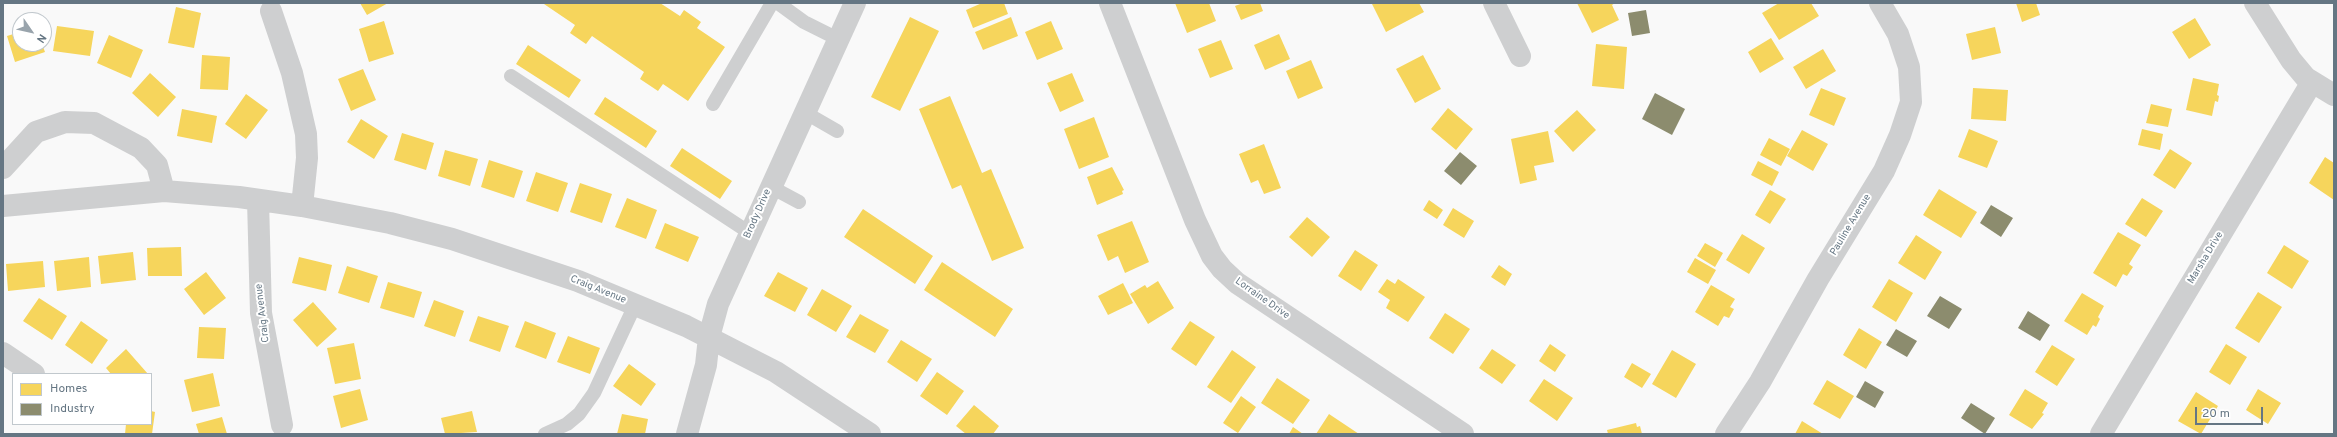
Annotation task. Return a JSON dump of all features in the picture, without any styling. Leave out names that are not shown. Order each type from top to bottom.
[{"type":"street","name":"Brody Drive","points":[[688,434],[706,365],[709,337],[718,304],[804,112],[855,3]]},
{"type":"street","name":"Lorraine Drive","points":[[1110,3],[1195,220],[1212,256],[1222,269],[1237,283],[1463,434]]},
{"type":"street","points":[[1494,3],[1520,56]]},
{"type":"street","name":"Pauline Avenue","points":[[1726,434],[1760,382],[1818,279],[1884,171],[1900,135],[1911,102],[1909,67],[1898,34],[1880,3]]},
{"type":"street","points":[[2255,3],[2291,60],[2312,82],[2334,95]]},
{"type":"street","points":[[271,11],[292,73],[306,134],[307,158],[302,206]]},
{"type":"street","name":"Marsha Drive","points":[[2101,434],[2312,82]]},
{"type":"street","points":[[3,168],[36,132],[65,122],[94,123],[141,148],[157,165],[164,191]]},
{"type":"street","name":"Craig Avenue","points":[[3,206],[164,191],[258,200],[302,206],[390,223],[452,239],[578,281],[709,337],[776,372],[870,434]]},
{"type":"street","name":"Craig Avenue","points":[[258,200],[261,313],[282,425]]},
{"type":"street","points":[[3,353],[33,373]]},
{"type":"lane","points":[[713,104],[772,3]]},
{"type":"lane","points":[[778,3],[804,22],[838,40]]},
{"type":"lane","points":[[511,76],[750,232]]},
{"type":"lane","points":[[804,112],[837,131]]},
{"type":"lane","points":[[771,187],[799,202]]},
{"type":"lane","points":[[545,434],[567,424],[579,414],[594,393],[636,305]]},
{"type":"building: Homes","points":[[360,3],[388,3],[367,15]]},
{"type":"building: Homes","points":[[660,3],[680,16],[684,10],[701,22],[697,28],[725,47],[688,101],[663,84],[658,91],[640,79],[644,72],[592,36],[586,44],[570,33],[575,25],[544,4]]},
{"type":"building: Homes","points":[[982,3],[1004,3],[1008,14],[973,28],[966,10]]},
{"type":"building: Homes","points":[[1175,3],[1209,3],[1216,21],[1187,33]]},
{"type":"building: Homes","points":[[1243,3],[1260,3],[1263,11],[1241,20],[1235,6]]},
{"type":"building: Homes","points":[[1419,3],[1424,12],[1386,32],[1372,4]]},
{"type":"building: Homes","points":[[1577,3],[1615,3],[1612,5],[1619,20],[1592,33]]},
{"type":"building: Homes","points":[[1779,3],[1811,3],[1819,16],[1779,40],[1762,13]]},
{"type":"building: Homes","points":[[2016,3],[2036,3],[2040,15],[2022,22]]},
{"type":"building: Homes","points":[[176,7],[201,13],[194,48],[168,43]]},
{"type":"building: Homes","points":[[910,17],[939,31],[900,111],[871,97]]},
{"type":"building: Homes","points":[[1011,17],[1018,36],[983,50],[975,32]]},
{"type":"building: Homes","points":[[2195,18],[2211,45],[2189,59],[2172,32]]},
{"type":"building: Homes","points":[[384,21],[394,54],[369,62],[359,29]]},
{"type":"building: Homes","points":[[1051,21],[1063,49],[1037,60],[1025,32]]},
{"type":"building: Homes","points":[[57,26],[94,31],[90,56],[53,51]]},
{"type":"building: Homes","points":[[1995,27],[2001,53],[1972,60],[1966,34]]},
{"type":"building: Homes","points":[[12,34],[12,52],[45,52],[15,62],[7,36]]},
{"type":"building: Homes","points":[[1279,34],[1290,59],[1265,70],[1254,45]]},
{"type":"building: Homes","points":[[109,35],[143,50],[131,78],[97,63]]},
{"type":"building: Homes","points":[[1771,38],[1784,59],[1760,73],[1748,52]]},
{"type":"building: Homes","points":[[1221,40],[1233,69],[1210,78],[1198,49]]},
{"type":"building: Homes","points":[[1596,44],[1627,47],[1624,89],[1592,86]]},
{"type":"building: Homes","points":[[528,45],[581,80],[569,98],[516,64]]},
{"type":"building: Homes","points":[[1823,49],[1836,71],[1806,89],[1793,67]]},
{"type":"building: Homes","points":[[202,55],[230,57],[228,90],[200,89]]},
{"type":"building: Homes","points":[[1423,55],[1441,89],[1415,103],[1396,69]]},
{"type":"building: Homes","points":[[1311,60],[1323,88],[1298,99],[1286,71]]},
{"type":"building: Homes","points":[[363,69],[376,100],[351,111],[338,79]]},
{"type":"building: Homes","points":[[150,73],[176,97],[158,117],[132,93]]},
{"type":"building: Homes","points":[[1072,73],[1084,101],[1060,112],[1047,83]]},
{"type":"building: Homes","points":[[2193,78],[2219,84],[2217,95],[2219,96],[2218,102],[2215,101],[2212,116],[2186,110]]},
{"type":"building: Homes","points":[[1821,88],[1846,98],[1834,126],[1809,115]]},
{"type":"building: Homes","points":[[1973,88],[2008,90],[2006,121],[1971,119]]},
{"type":"building: Homes","points":[[246,94],[268,110],[246,139],[225,124]]},
{"type":"building: Homes","points":[[950,96],[982,173],[991,169],[1024,248],[992,261],[961,185],[952,189],[919,109]]},
{"type":"building: Homes","points":[[605,97],[657,131],[646,148],[594,114]]},
{"type":"building: Homes","points":[[2151,104],[2172,109],[2168,127],[2146,123]]},
{"type":"building: Homes","points":[[1448,108],[1473,129],[1456,150],[1431,129]]},
{"type":"building: Homes","points":[[182,109],[217,116],[212,143],[177,136]]},
{"type":"building: Homes","points":[[1577,110],[1596,130],[1573,152],[1554,131]]},
{"type":"building: Homes","points":[[1094,117],[1109,157],[1079,169],[1064,129]]},
{"type":"building: Homes","points":[[361,119],[388,136],[374,159],[347,142]]},
{"type":"building: Homes","points":[[1969,129],[1998,141],[1987,168],[1958,157]]},
{"type":"building: Homes","points":[[2142,129],[2163,134],[2160,150],[2138,145]]},
{"type":"building: Homes","points":[[1802,130],[1828,144],[1813,171],[1787,156]]},
{"type":"building: Homes","points":[[1548,131],[1554,162],[1534,166],[1537,180],[1520,184],[1511,139]]},
{"type":"building: Homes","points":[[402,133],[434,143],[426,170],[394,160]]},
{"type":"building: Homes","points":[[1769,138],[1790,149],[1781,166],[1760,155]]},
{"type":"building: Homes","points":[[1264,144],[1281,188],[1264,194],[1258,180],[1251,183],[1239,154]]},
{"type":"building: Homes","points":[[682,148],[732,181],[720,199],[670,166]]},
{"type":"building: Homes","points":[[2170,149],[2192,163],[2175,189],[2153,175]]},
{"type":"building: Homes","points":[[445,150],[478,159],[470,186],[438,176]]},
{"type":"building: Homes","points":[[2325,157],[2334,163],[2334,200],[2309,183]]},
{"type":"building: Homes","points":[[489,160],[523,171],[514,198],[481,187]]},
{"type":"building: Homes","points":[[1758,161],[1779,172],[1772,186],[1751,175]]},
{"type":"building: Homes","points":[[1112,167],[1124,190],[1122,191],[1123,194],[1097,205],[1087,177]]},
{"type":"building: Homes","points":[[536,172],[568,183],[558,212],[526,201]]},
{"type":"building: Homes","points":[[580,183],[612,194],[602,223],[570,212]]},
{"type":"building: Homes","points":[[1939,189],[1977,212],[1961,238],[1923,215]]},
{"type":"building: Homes","points":[[1770,190],[1786,199],[1770,224],[1755,215]]},
{"type":"building: Homes","points":[[627,198],[657,210],[646,239],[615,227]]},
{"type":"building: Homes","points":[[2142,198],[2163,211],[2146,237],[2125,224]]},
{"type":"building: Homes","points":[[1429,200],[1443,210],[1437,219],[1423,210]]},
{"type":"building: Homes","points":[[1453,208],[1474,221],[1464,238],[1443,225]]},
{"type":"building: Homes","points":[[863,209],[933,256],[915,284],[844,237]]},
{"type":"building: Homes","points":[[1307,217],[1330,237],[1312,257],[1289,237]]},
{"type":"building: Homes","points":[[1132,221],[1149,262],[1125,273],[1118,256],[1108,261],[1097,235]]},
{"type":"building: Homes","points":[[665,223],[699,237],[688,262],[655,248]]},
{"type":"building: Homes","points":[[2118,232],[2141,245],[2129,264],[2133,267],[2127,276],[2123,274],[2116,287],[2093,273]]},
{"type":"building: Homes","points":[[1742,234],[1765,248],[1749,274],[1726,260]]},
{"type":"building: Homes","points":[[1916,235],[1942,252],[1925,280],[1898,263]]},
{"type":"building: Homes","points":[[1705,243],[1723,253],[1715,267],[1697,256]]},
{"type":"building: Homes","points":[[2284,245],[2309,261],[2292,289],[2267,273]]},
{"type":"building: Homes","points":[[181,247],[182,276],[148,276],[147,248]]},
{"type":"building: Homes","points":[[1355,250],[1378,265],[1361,291],[1338,276]]},
{"type":"building: Homes","points":[[133,252],[136,280],[101,284],[98,256]]},
{"type":"building: Homes","points":[[89,257],[91,287],[57,291],[54,261]]},
{"type":"building: Homes","points":[[299,257],[332,265],[326,291],[292,283]]},
{"type":"building: Homes","points":[[1695,258],[1716,270],[1708,284],[1687,272]]},
{"type":"building: Homes","points":[[43,261],[45,287],[8,291],[6,264]]},
{"type":"building: Homes","points":[[942,262],[1013,309],[995,337],[924,290]]},
{"type":"building: Homes","points":[[1499,265],[1512,274],[1505,286],[1491,277]]},
{"type":"building: Homes","points":[[347,266],[378,276],[369,303],[338,293]]},
{"type":"building: Homes","points":[[206,272],[226,298],[204,315],[184,289]]},
{"type":"building: Homes","points":[[778,272],[808,288],[795,312],[764,296]]},
{"type":"building: Homes","points":[[1387,279],[1395,284],[1398,279],[1425,297],[1408,322],[1386,308],[1390,300],[1378,292]]},
{"type":"building: Homes","points":[[1889,279],[1913,293],[1896,322],[1872,307]]},
{"type":"building: Homes","points":[[1158,281],[1174,308],[1148,324],[1130,294],[1145,285],[1147,288]]},
{"type":"building: Homes","points":[[388,282],[422,292],[414,318],[380,308]]},
{"type":"building: Homes","points":[[1123,283],[1133,303],[1108,315],[1098,296]]},
{"type":"building: Homes","points":[[1711,285],[1735,299],[1730,307],[1734,309],[1729,318],[1724,316],[1718,326],[1695,312]]},
{"type":"building: Homes","points":[[822,289],[852,306],[836,332],[807,315]]},
{"type":"building: Homes","points":[[2258,292],[2282,307],[2259,343],[2235,328]]},
{"type":"building: Homes","points":[[2082,293],[2104,306],[2098,317],[2100,319],[2096,327],[2093,325],[2087,335],[2064,321]]},
{"type":"building: Homes","points":[[39,298],[67,316],[52,340],[23,321]]},
{"type":"building: Homes","points":[[434,300],[464,311],[455,337],[424,326]]},
{"type":"building: Homes","points":[[313,302],[337,329],[317,347],[293,320]]},
{"type":"building: Homes","points":[[1445,313],[1470,329],[1453,354],[1429,338]]},
{"type":"building: Homes","points":[[860,314],[889,330],[875,353],[846,337]]},
{"type":"building: Homes","points":[[478,316],[509,326],[500,352],[469,341]]},
{"type":"building: Homes","points":[[81,321],[108,340],[92,364],[65,345]]},
{"type":"building: Homes","points":[[525,321],[556,333],[546,359],[515,347]]},
{"type":"building: Homes","points":[[1190,321],[1215,337],[1196,366],[1171,349]]},
{"type":"building: Homes","points":[[199,327],[226,328],[224,359],[197,358]]},
{"type":"building: Homes","points":[[1859,328],[1882,342],[1866,369],[1843,355]]},
{"type":"building: Homes","points":[[568,336],[600,348],[590,374],[557,362]]},
{"type":"building: Homes","points":[[901,340],[932,359],[917,382],[887,362]]},
{"type":"building: Homes","points":[[354,343],[361,379],[335,384],[327,348]]},
{"type":"building: Homes","points":[[1550,344],[1566,355],[1555,372],[1539,361]]},
{"type":"building: Homes","points":[[2226,344],[2247,357],[2230,385],[2209,372]]},
{"type":"building: Homes","points":[[2052,345],[2075,359],[2057,386],[2035,372]]},
{"type":"building: Homes","points":[[126,349],[147,373],[110,373],[106,368]]},
{"type":"building: Homes","points":[[1492,349],[1516,365],[1502,384],[1479,368]]},
{"type":"building: Homes","points":[[1232,350],[1256,367],[1231,403],[1207,387]]},
{"type":"building: Homes","points":[[1672,350],[1696,364],[1676,398],[1652,384]]},
{"type":"building: Homes","points":[[1632,363],[1651,374],[1642,388],[1624,377]]},
{"type":"building: Homes","points":[[629,364],[656,384],[641,406],[613,386]]},
{"type":"building: Homes","points":[[937,372],[964,391],[947,415],[920,396]]},
{"type":"building: Homes","points":[[213,373],[220,406],[192,412],[184,380]]},
{"type":"building: Homes","points":[[1277,378],[1310,400],[1293,424],[1261,403]]},
{"type":"building: Homes","points":[[1544,379],[1573,398],[1557,421],[1529,401]]},
{"type":"building: Homes","points":[[1827,380],[1854,396],[1840,419],[1813,404]]},
{"type":"building: Homes","points":[[360,389],[368,420],[341,428],[333,396]]},
{"type":"building: Homes","points":[[2025,389],[2048,403],[2042,413],[2044,414],[2032,429],[2009,415]]},
{"type":"building: Homes","points":[[2258,389],[2281,403],[2268,424],[2246,410]]},
{"type":"building: Homes","points":[[2196,392],[2218,406],[2201,434],[2178,421]]},
{"type":"building: Homes","points":[[1241,396],[1256,407],[1238,433],[1223,423]]},
{"type":"building: Homes","points":[[974,405],[999,426],[993,434],[966,434],[956,426]]},
{"type":"building: Homes","points":[[152,411],[155,412],[152,434],[125,434],[126,425],[152,425]]},
{"type":"building: Homes","points":[[472,411],[477,432],[445,434],[441,418]]},
{"type":"building: Homes","points":[[622,414],[648,419],[645,434],[617,434]]},
{"type":"building: Homes","points":[[1329,414],[1359,434],[1316,434]]},
{"type":"building: Homes","points":[[222,417],[227,434],[199,434],[196,424]]},
{"type":"building: Homes","points":[[1802,421],[1823,434],[1795,434]]},
{"type":"building: Homes","points":[[1636,423],[1637,427],[1640,426],[1642,434],[1608,434],[1607,430]]},
{"type":"building: Homes","points":[[1293,427],[1303,434],[1289,434]]},
{"type":"building: Industry","points":[[1646,10],[1650,33],[1632,36],[1628,13]]},
{"type":"building: Industry","points":[[1655,93],[1685,109],[1672,135],[1642,119]]},
{"type":"building: Industry","points":[[1460,152],[1477,166],[1461,185],[1444,171]]},
{"type":"building: Industry","points":[[1991,205],[2013,218],[2001,237],[1980,223]]},
{"type":"building: Industry","points":[[1940,296],[1962,309],[1949,329],[1927,316]]},
{"type":"building: Industry","points":[[2028,311],[2050,325],[2040,341],[2018,328]]},
{"type":"building: Industry","points":[[1896,329],[1917,341],[1907,357],[1886,345]]},
{"type":"building: Industry","points":[[1865,381],[1884,392],[1875,408],[1856,397]]},
{"type":"building: Industry","points":[[1971,403],[1995,418],[1985,434],[1961,418]]}]
